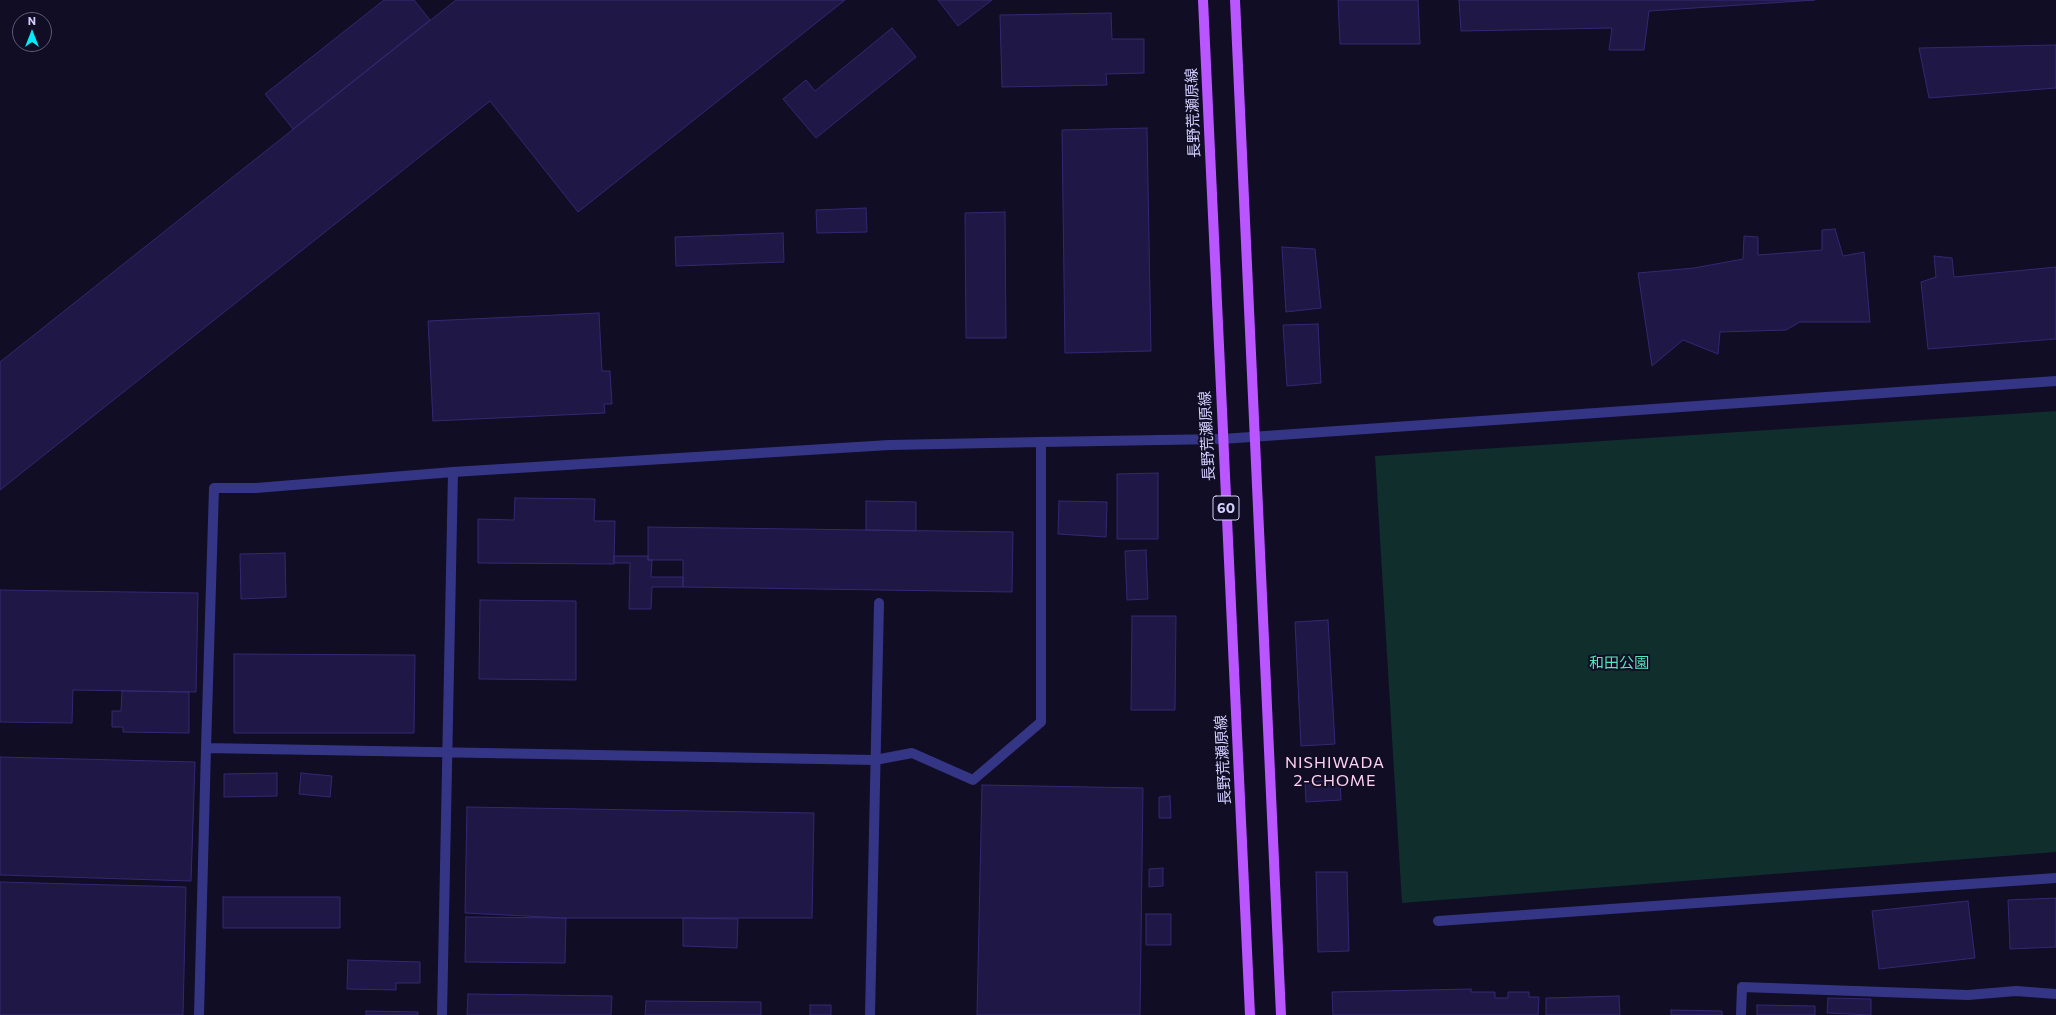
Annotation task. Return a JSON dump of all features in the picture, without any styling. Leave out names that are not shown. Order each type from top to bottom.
[{"type":"main road","name":"長野荒瀬原線","points":[[1203,0],[1222,439],[1250,1015]]},
{"type":"main road","name":"60","points":[[1236,0],[1254,437],[1281,1015]]},
{"type":"street","points":[[199,1015],[214,488],[256,488],[453,472],[888,445],[1222,439],[2056,381]]},
{"type":"street","points":[[206,748],[875,760],[912,753],[973,780],[1041,722],[1041,442]]},
{"type":"street","points":[[442,1015],[453,472]]},
{"type":"street","points":[[870,1015],[879,603]]},
{"type":"street","points":[[1438,922],[2056,878]]},
{"type":"street","points":[[1742,1015],[1742,987],[1968,995],[2016,991],[2056,994]]},
{"type":"green space","name":"和田公園","points":[[2056,411],[2056,852],[1402,903],[1375,456]]},
{"type":"building","points":[[384,0],[414,0],[430,20],[293,129],[265,94]]},
{"type":"building","points":[[456,0],[845,0],[578,212],[490,101],[0,490],[0,362]]},
{"type":"building","points":[[938,0],[992,0],[958,26]]},
{"type":"building","points":[[1338,0],[1418,0],[1420,44],[1340,44]]},
{"type":"building","points":[[1459,0],[1815,0],[1649,11],[1644,50],[1609,50],[1612,28],[1461,31]]},
{"type":"building","points":[[1111,13],[1112,39],[1144,39],[1144,73],[1106,74],[1107,85],[1002,87],[1000,15]]},
{"type":"building","points":[[892,28],[916,57],[816,138],[783,99],[806,80],[815,91]]},
{"type":"building","points":[[2056,45],[2056,88],[1929,98],[1919,48]]},
{"type":"building","points":[[1147,128],[1151,351],[1065,353],[1062,130]]},
{"type":"building","points":[[866,208],[867,232],[817,233],[816,210]]},
{"type":"building","points":[[1005,212],[1006,338],[966,338],[965,213]]},
{"type":"building","points":[[1835,229],[1843,256],[1864,252],[1870,322],[1800,322],[1786,330],[1720,332],[1718,354],[1683,340],[1652,366],[1638,273],[1694,268],[1743,259],[1744,236],[1758,237],[1758,255],[1822,250],[1822,230]]},
{"type":"building","points":[[783,233],[784,262],[676,266],[675,237]]},
{"type":"building","points":[[1282,247],[1315,249],[1321,308],[1286,312]]},
{"type":"building","points":[[1934,256],[1952,258],[1954,277],[2056,267],[2056,339],[1928,349],[1921,282],[1936,277]]},
{"type":"building","points":[[599,313],[602,371],[610,371],[612,404],[604,404],[605,413],[433,421],[428,321]]},
{"type":"building","points":[[1318,324],[1321,383],[1287,386],[1283,325]]},
{"type":"building","points":[[1158,473],[1158,539],[1117,539],[1117,474]]},
{"type":"building","points":[[515,498],[595,499],[594,521],[615,521],[614,564],[478,563],[478,519],[514,520]]},
{"type":"building","points":[[866,501],[916,502],[916,531],[866,530]]},
{"type":"building","points":[[1059,501],[1107,502],[1106,537],[1058,534]]},
{"type":"building","points":[[648,527],[1013,532],[1012,592],[683,587],[683,560],[648,560]]},
{"type":"building","points":[[1146,550],[1148,599],[1127,600],[1125,551]]},
{"type":"building","points":[[285,553],[286,597],[241,599],[240,554]]},
{"type":"building","points":[[614,556],[648,556],[648,560],[652,560],[651,577],[683,577],[683,587],[652,587],[651,609],[629,609],[630,563],[614,563]]},
{"type":"building","points":[[0,590],[198,593],[196,692],[73,690],[72,723],[0,722]]},
{"type":"building","points":[[480,600],[576,601],[576,680],[479,679]]},
{"type":"building","points":[[1132,616],[1176,616],[1175,710],[1131,710]]},
{"type":"building","points":[[1328,620],[1335,744],[1301,746],[1295,622]]},
{"type":"building","points":[[234,654],[415,655],[414,733],[234,733]]},
{"type":"building","points":[[122,691],[189,692],[189,733],[123,732],[123,727],[112,727],[112,711],[121,711]]},
{"type":"building","points":[[0,757],[195,762],[191,881],[0,875]]},
{"type":"building","points":[[277,773],[277,796],[224,797],[224,774]]},
{"type":"building","points":[[301,773],[332,776],[330,797],[299,794]]},
{"type":"building","points":[[1340,780],[1341,800],[1306,802],[1305,782]]},
{"type":"building","points":[[982,785],[1143,788],[1140,1015],[977,1015]]},
{"type":"building","points":[[1170,796],[1171,818],[1159,818],[1159,797]]},
{"type":"building","points":[[467,807],[814,813],[812,918],[566,918],[465,913]]},
{"type":"building","points":[[1163,868],[1163,886],[1149,887],[1149,869]]},
{"type":"building","points":[[1316,872],[1347,872],[1349,951],[1318,952]]},
{"type":"building","points":[[0,882],[186,887],[183,1015],[0,1015]]},
{"type":"building","points":[[223,897],[340,897],[340,928],[223,928]]},
{"type":"building","points":[[2056,898],[2056,947],[2010,949],[2008,900]]},
{"type":"building","points":[[1968,901],[1975,958],[1879,969],[1872,911]]},
{"type":"building","points":[[1146,914],[1171,914],[1171,945],[1146,945]]},
{"type":"building","points":[[466,917],[566,918],[565,963],[465,962]]},
{"type":"building","points":[[683,918],[738,919],[737,948],[683,946]]},
{"type":"building","points":[[348,960],[420,962],[420,983],[396,983],[396,990],[347,989]]},
{"type":"building","points":[[1471,989],[1471,992],[1495,992],[1495,998],[1508,998],[1508,992],[1529,992],[1529,997],[1539,997],[1538,1015],[1333,1015],[1332,992]]},
{"type":"building","points":[[468,994],[612,996],[611,1015],[467,1015]]},
{"type":"building","points":[[1619,996],[1620,1015],[1546,1015],[1546,998]]},
{"type":"building","points":[[1828,998],[1871,999],[1871,1015],[1827,1013]]},
{"type":"building","points":[[646,1001],[761,1002],[761,1015],[645,1015]]},
{"type":"building","points":[[810,1005],[831,1005],[831,1015],[810,1015]]},
{"type":"building","points":[[1757,1005],[1815,1006],[1815,1015],[1757,1015]]},
{"type":"building","points":[[1671,1010],[1722,1011],[1722,1015],[1671,1015]]},
{"type":"building","points":[[366,1011],[418,1012],[418,1015],[366,1015]]},
{"type":"district","name":"NISHIWADA 2-CHOME","points":[[1335,772]]}]
